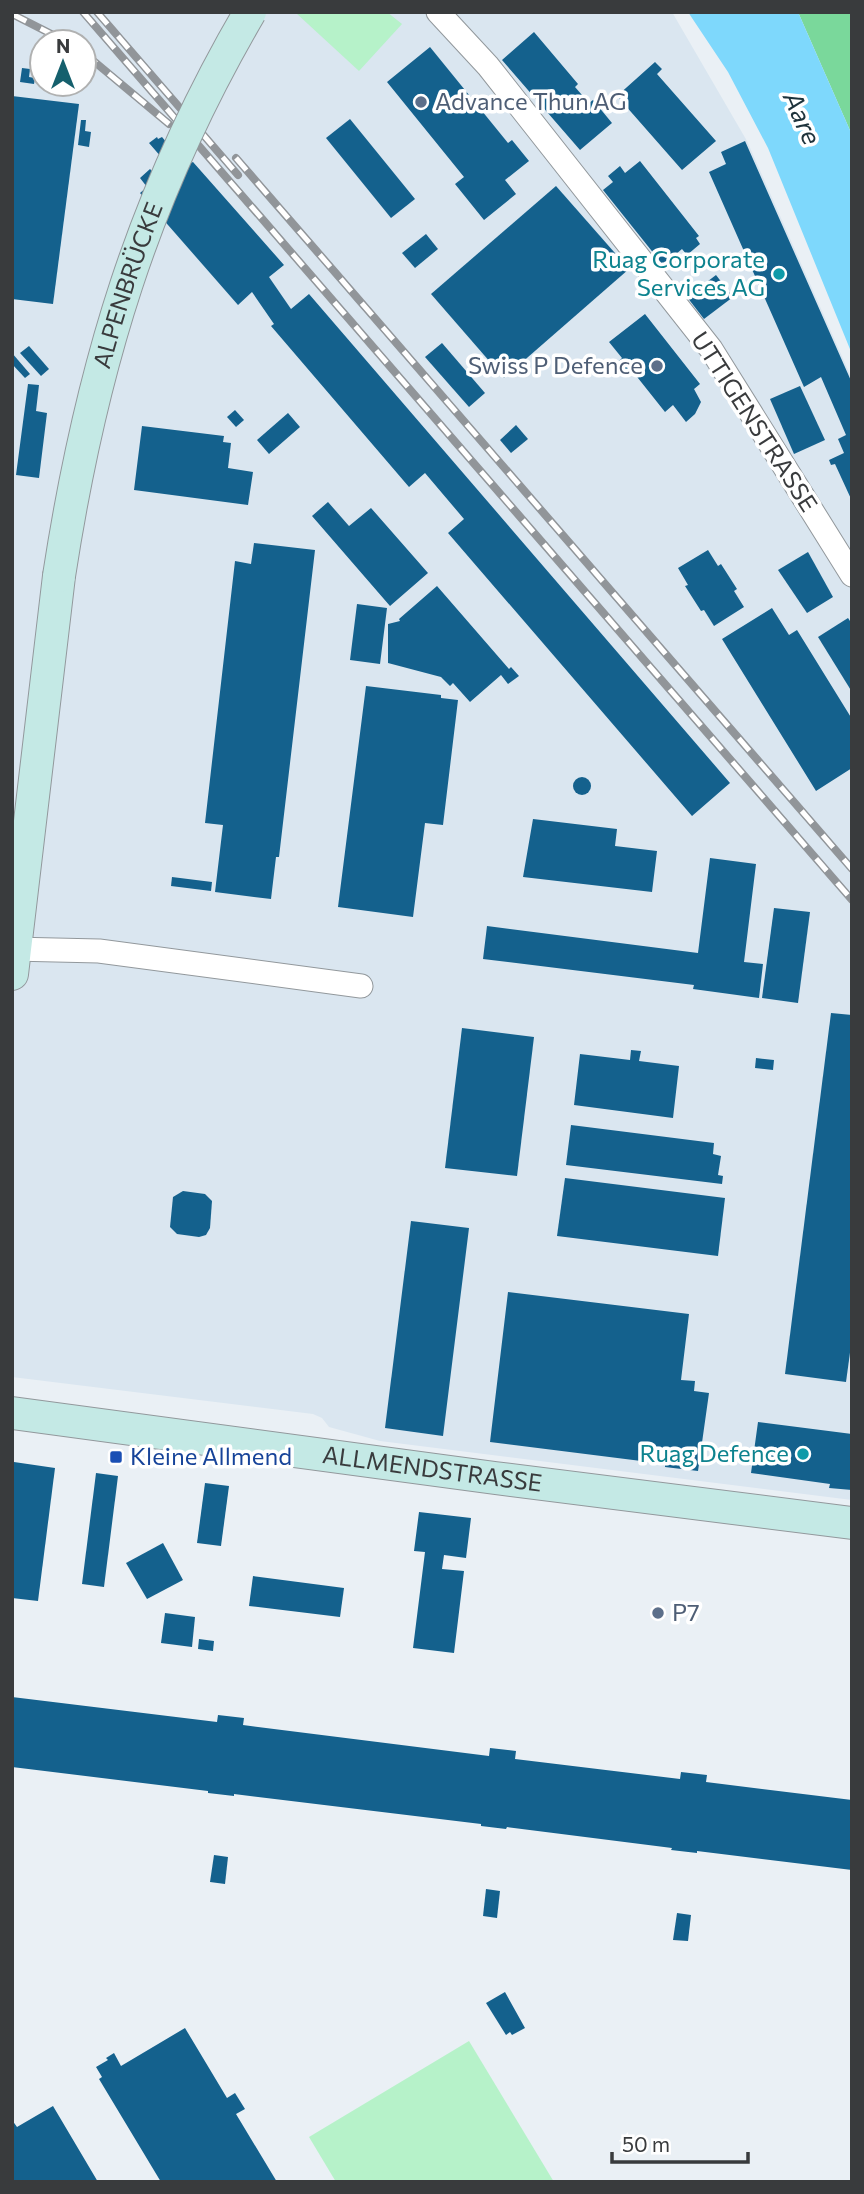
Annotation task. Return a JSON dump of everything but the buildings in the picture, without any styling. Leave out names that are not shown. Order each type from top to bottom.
[{"type":"main road","name":"ALPENBRÜCKE","points":[[13,957],[59,576],[88,416],[125,285],[175,155],[207,89],[250,12]]},
{"type":"main road","name":"ALLMENDSTRASSE","points":[[12,1413],[852,1523]]},
{"type":"street","name":"UTTIGENSTRASSE","points":[[438,12],[488,66],[710,349],[852,575]]},
{"type":"street","points":[[13,957],[99,951],[361,986]]},
{"type":"shaded area","points":[[12,12],[672,12],[747,141],[852,379],[852,1500],[380,1441],[329,1427],[322,1418],[313,1414],[12,1377]]},
{"type":"green space","points":[[387,12],[402,24],[359,71],[296,13]]},
{"type":"green space","points":[[798,12],[852,12],[852,135]]},
{"type":"green space","points":[[469,2041],[554,2182],[336,2182],[309,2137]]},
{"type":"water","name":"Aare","points":[[688,12],[798,12],[852,135],[852,354],[768,148],[728,72]]},
{"type":"railway","points":[[83,12],[852,900]]},
{"type":"railway","points":[[97,12],[238,175]]},
{"type":"railway","points":[[12,14],[40,28]]},
{"type":"railway","points":[[98,65],[169,124]]},
{"type":"railway","points":[[236,158],[852,869]]},
{"type":"place","name":"Advance Thun AG","points":[[421,102]]},
{"type":"place","name":"Ruag Corporate Services AG","points":[[779,274]]},
{"type":"place","name":"Swiss P Defence","points":[[657,366]]},
{"type":"place","name":"Ruag Defence","points":[[803,1454]]},
{"type":"place","name":"Kleine Allmend","points":[[116,1457]]},
{"type":"place","name":"P7","points":[[658,1613]]}]
